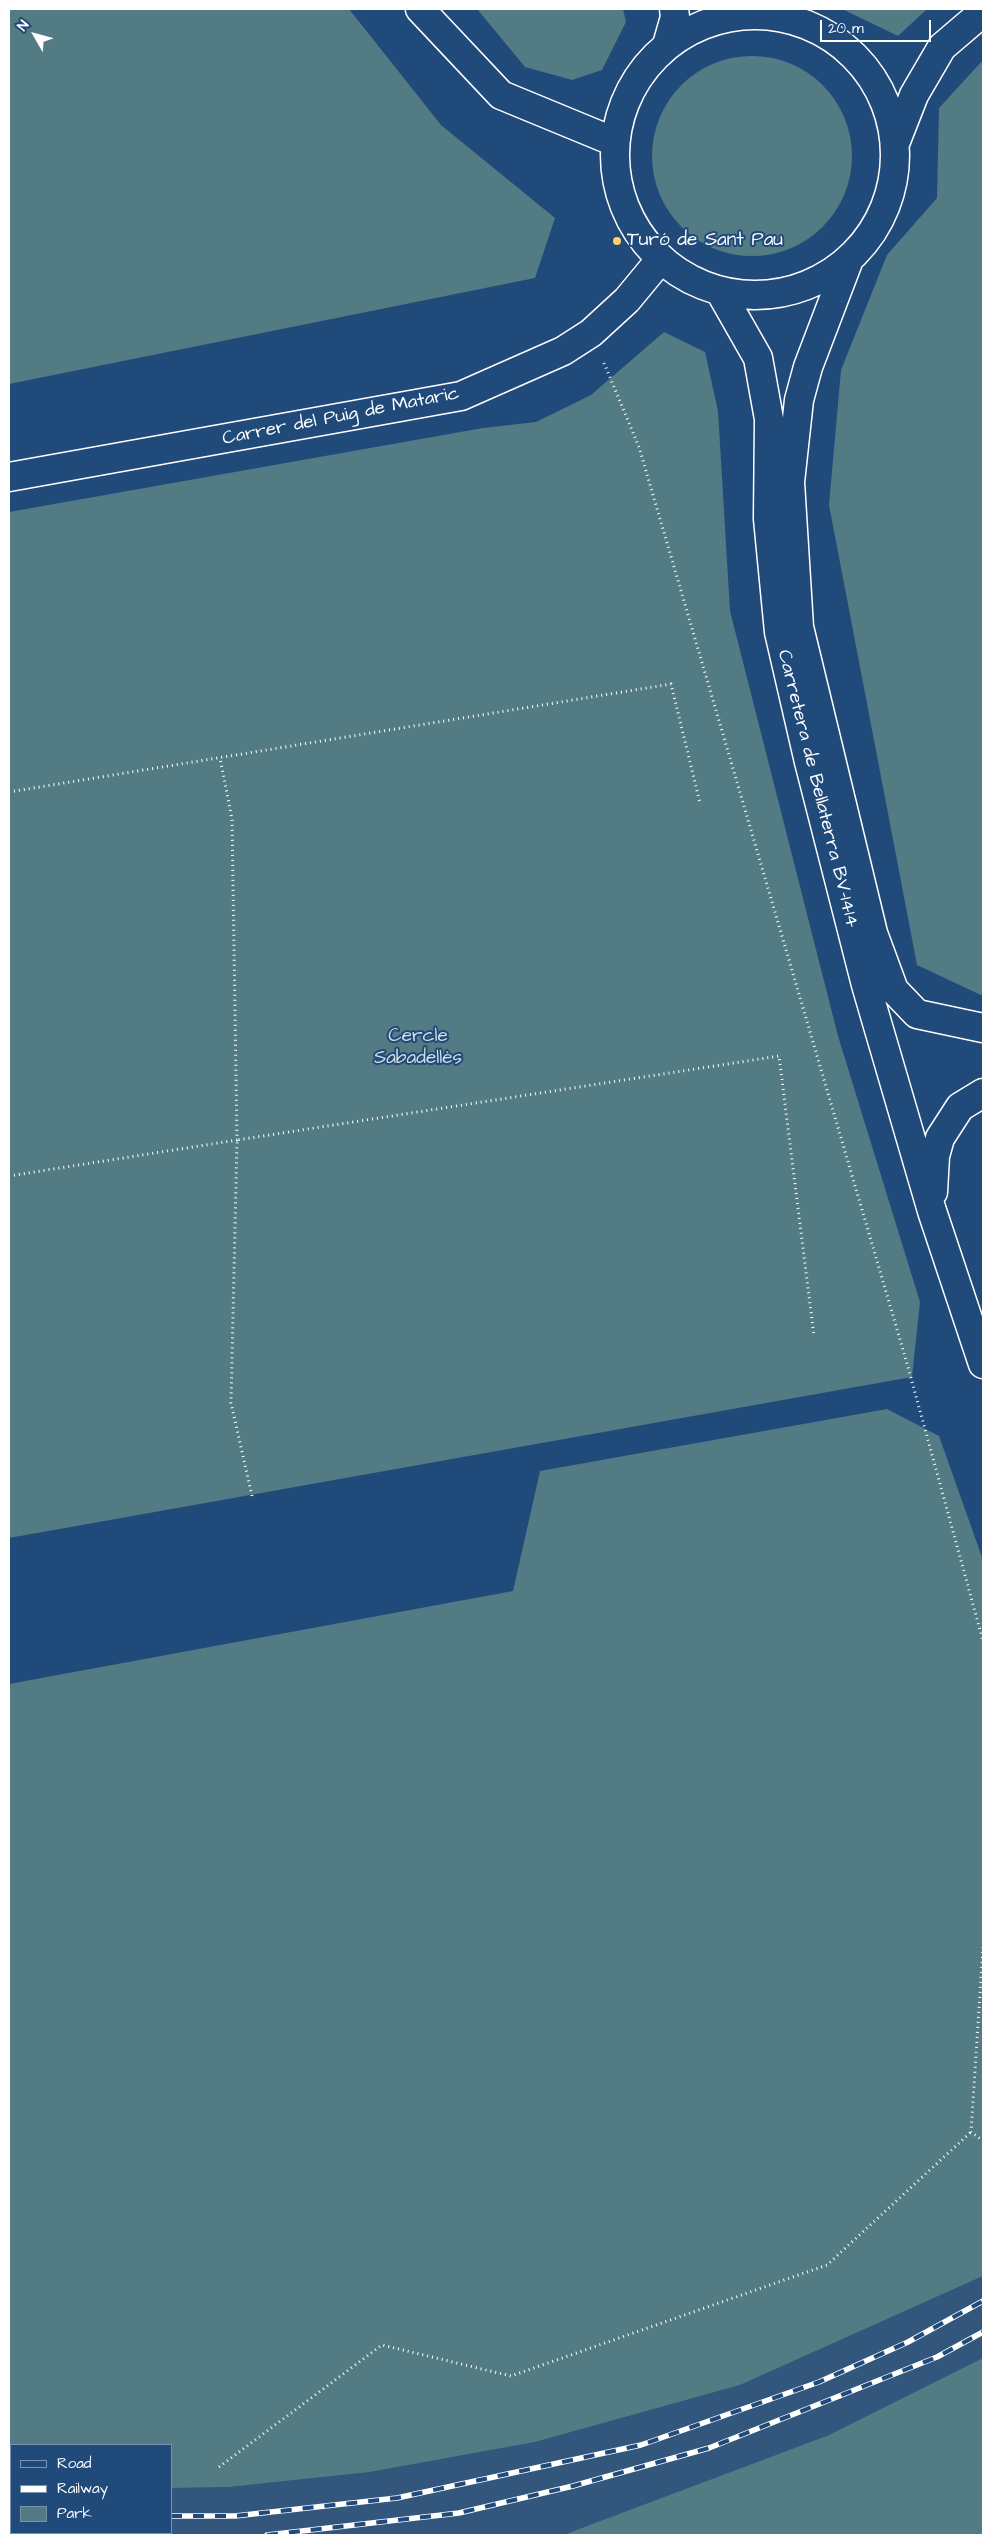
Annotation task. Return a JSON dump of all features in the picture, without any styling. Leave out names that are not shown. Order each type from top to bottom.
[{"type":"street","points":[[420,9],[501,95],[615,142]]},
{"type":"street","points":[[668,46],[675,17],[674,9]]},
{"type":"street","points":[[896,141],[886,103],[867,68],[830,35],[788,18],[742,15],[702,25],[668,46],[644,70],[626,100],[615,142],[618,190],[634,228],[660,260],[721,293],[761,297],[801,289],[848,262],[875,230],[892,189],[896,141],[914,95],[942,47],[983,12]]},
{"type":"street","name":"Carrer del Puig de Mataric","points":[[9,477],[461,396],[563,351],[591,333],[627,300],[660,260]]},
{"type":"street","name":"Carretera de Bellaterra BV-1414","points":[[848,262],[808,367],[799,400],[790,482],[799,627],[872,933],[894,990],[917,1014],[983,1028]]},
{"type":"street","name":"Carretera de Bellaterra BV-1414","points":[[721,293],[758,358],[770,418],[768,519],[779,632],[866,985],[932,1211],[983,1364]]},
{"type":"street","name":"Carretera de Bellaterra BV-1414","points":[[932,1211],[935,1156],[940,1138],[960,1107],[983,1093]]},
{"type":"path","points":[[591,333],[639,447],[908,1366],[983,1642]]},
{"type":"path","points":[[9,792],[671,684],[700,803]]},
{"type":"path","points":[[220,758],[232,820],[237,1140],[231,1403],[252,1496]]},
{"type":"path","points":[[9,1176],[779,1056],[814,1336]]},
{"type":"path","points":[[219,2466],[382,2345],[511,2376],[827,2265],[971,2132],[983,1947]]},
{"type":"path","points":[[971,2132],[983,2140]]},
{"type":"shaded area","points":[[983,2276],[983,2358],[829,2435],[563,2535],[9,2535],[9,2485],[10,2534],[172,2534],[172,2488],[229,2487],[370,2472],[535,2442],[740,2385]]},
{"type":"green space","points":[[9,9],[349,9],[441,125],[555,218],[535,278],[9,384]]},
{"type":"green space","points":[[477,9],[623,9],[626,22],[602,70],[572,80],[525,67]]},
{"type":"green space","points":[[842,9],[927,9],[898,36]]},
{"type":"green space","points":[[752,56],[781,60],[808,73],[823,85],[835,100],[848,127],[852,156],[848,185],[835,212],[823,227],[808,239],[781,252],[752,256],[723,252],[696,239],[681,227],[669,212],[656,185],[652,156],[656,127],[669,100],[681,85],[696,73],[723,60]]},
{"type":"green space","points":[[983,60],[983,996],[917,965],[829,505],[841,370],[887,255],[937,198],[939,108]]},
{"type":"green space","name":"Cercle Sabadellès","points":[[664,332],[705,352],[718,411],[730,611],[838,1036],[920,1302],[912,1377],[9,1538],[9,512],[483,428],[536,422],[591,395]]},
{"type":"green space","points":[[887,1409],[939,1436],[983,1560],[983,2276],[740,2385],[535,2442],[370,2472],[229,2487],[172,2488],[172,2444],[10,2444],[9,2485],[9,1684],[513,1591],[540,1471]]},
{"type":"green space","points":[[983,2358],[983,2535],[563,2535],[829,2435]]},
{"type":"railway","points":[[172,2516],[235,2516],[397,2498],[641,2445],[819,2382],[908,2342],[983,2301]]},
{"type":"railway","points":[[267,2535],[459,2513],[573,2486],[709,2448],[937,2357],[983,2332]]},
{"type":"place","name":"Turó de Sant Pau","points":[[617,241]]}]
